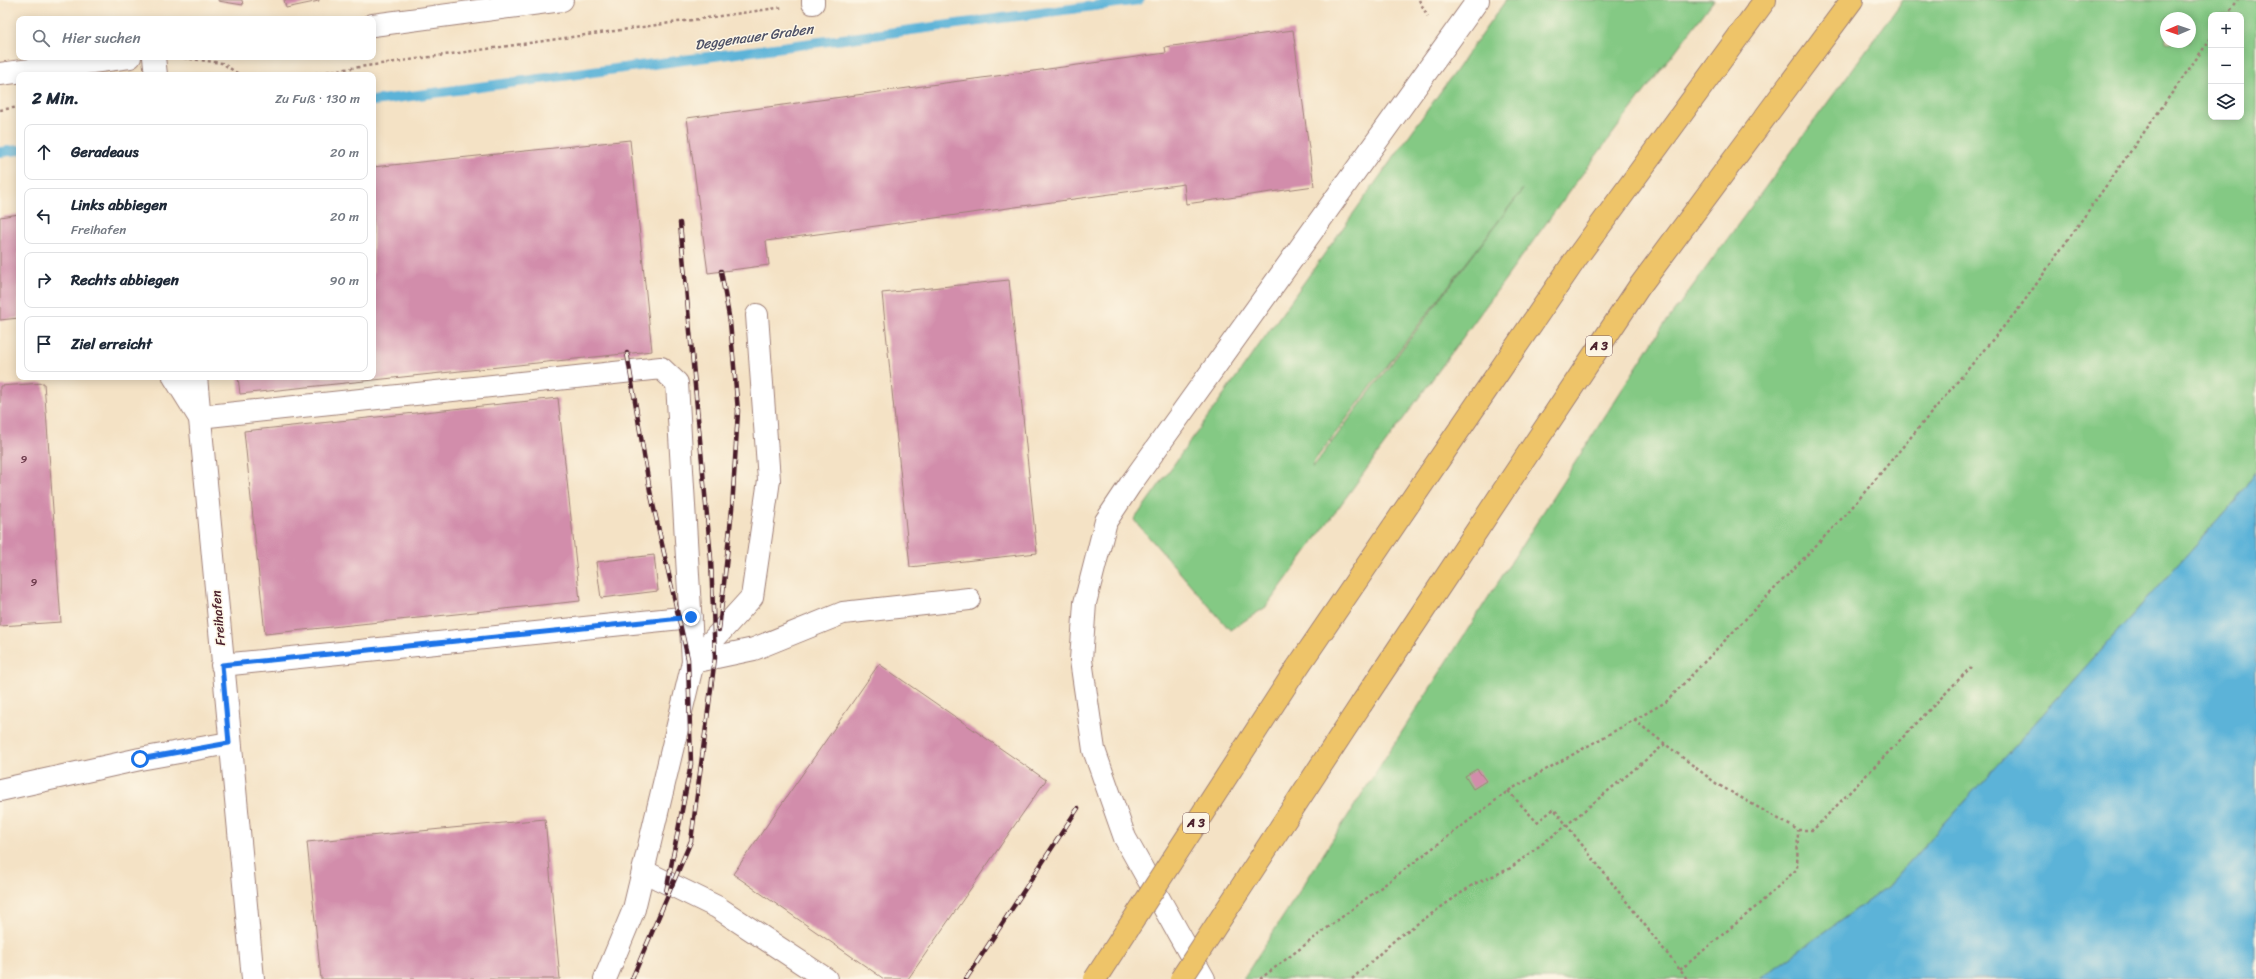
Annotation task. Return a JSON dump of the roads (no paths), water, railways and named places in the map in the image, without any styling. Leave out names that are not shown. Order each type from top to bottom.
[{"type":"highway","name":"A 3","points":[[1095,979],[1297,668],[1576,260],[1765,0]]},
{"type":"highway","name":"A 3","points":[[1181,979],[1362,703],[1639,287],[1852,0]]},
{"type":"street","points":[[376,25],[560,0]]},
{"type":"street","points":[[1204,979],[1125,838],[1094,750],[1081,660],[1085,603],[1106,522],[1144,465],[1478,0]]},
{"type":"street","points":[[0,74],[107,60]]},
{"type":"street","points":[[154,60],[156,72]]},
{"type":"street","points":[[693,662],[752,597],[769,480],[757,315]]},
{"type":"street","points":[[176,380],[199,417],[660,368],[677,383],[693,662],[634,909],[605,979]]},
{"type":"street","name":"Freihafen","points":[[196,380],[229,743],[253,979]]},
{"type":"street","points":[[693,662],[754,649],[843,613],[969,599]]},
{"type":"street","points":[[222,665],[691,617]]},
{"type":"street","points":[[0,790],[140,759],[229,743]]},
{"type":"street","points":[[643,870],[717,907],[826,979]]},
{"type":"water","points":[[2256,472],[2256,979],[1760,979],[1887,887],[2237,499]]},
{"type":"waterway","name":"Deggenauer Graben","points":[[376,101],[1139,0]]},
{"type":"waterway","name":"Deggenauer Graben","points":[[0,152],[16,150]]},
{"type":"railway","points":[[632,979],[691,841],[715,658],[711,559],[680,223]]},
{"type":"railway","points":[[719,630],[732,509],[738,411],[730,322],[721,271]]},
{"type":"railway","points":[[627,353],[650,491],[688,659],[691,764],[666,892]]},
{"type":"railway","points":[[966,979],[1078,808]]}]
